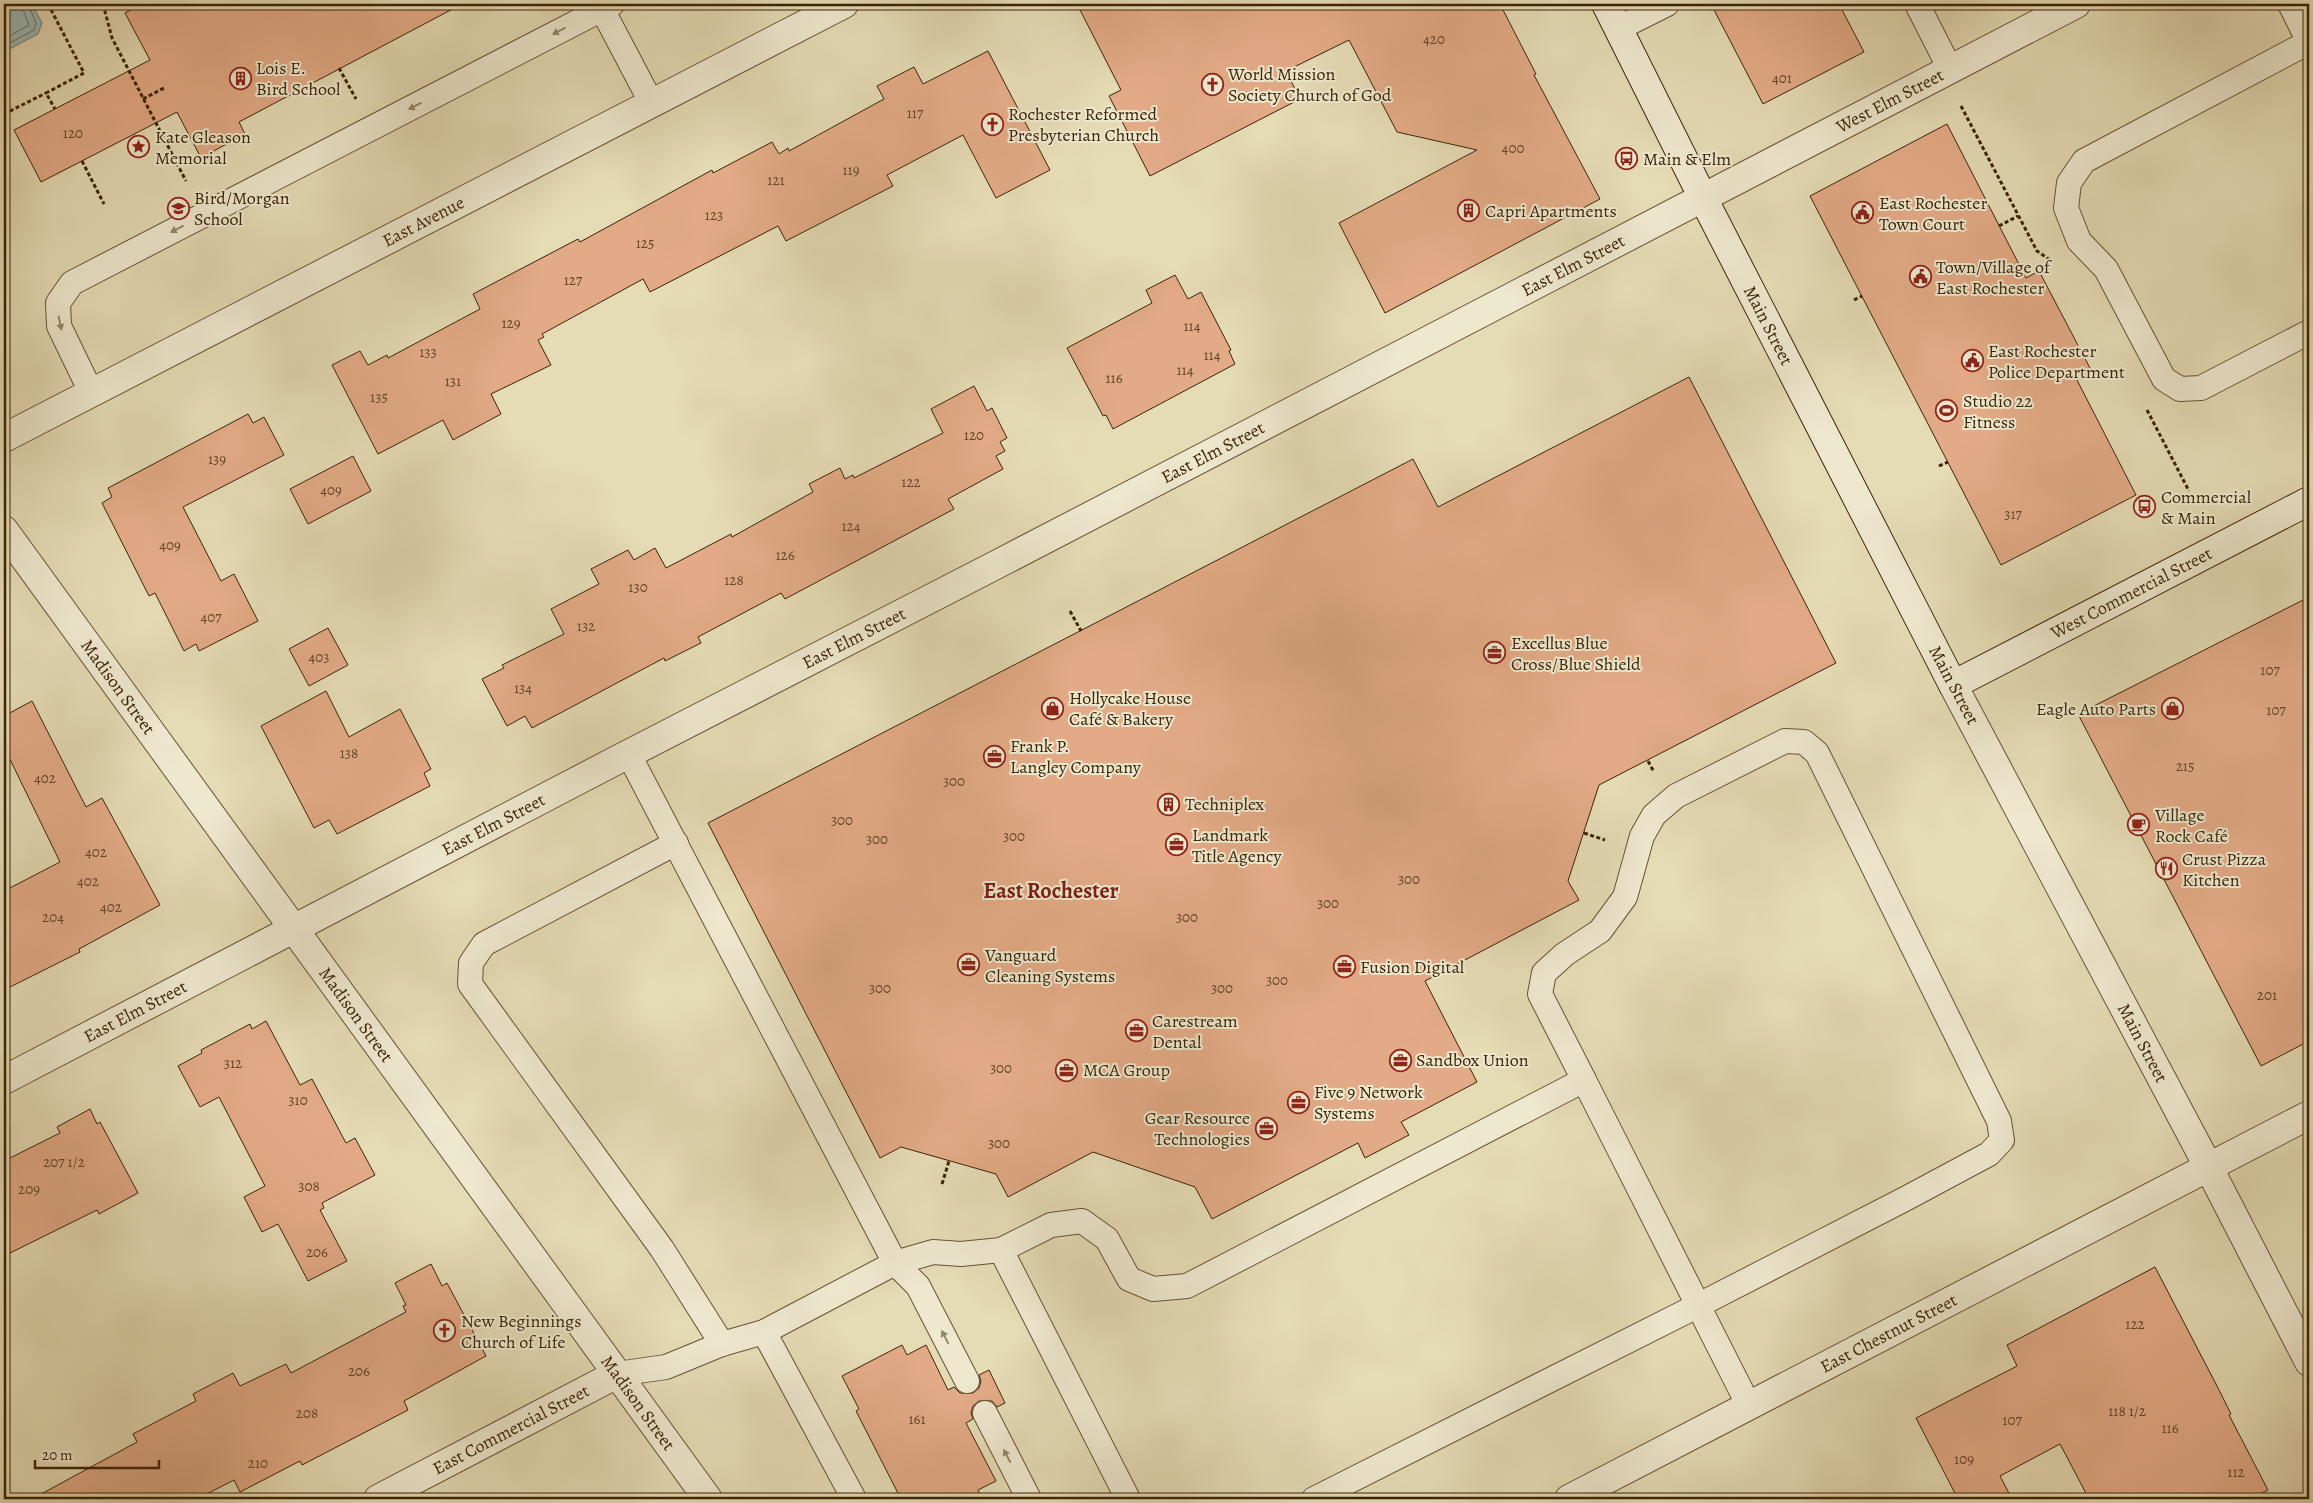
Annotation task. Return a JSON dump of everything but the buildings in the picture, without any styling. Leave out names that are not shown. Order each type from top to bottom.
[{"type":"street","name":"East Avenue","points":[[4,438],[844,4]]},
{"type":"street","name":"Main Street","points":[[1606,4],[1703,198],[1953,685],[2209,1168],[2309,1362]]},
{"type":"street","name":"West Elm Street","points":[[1703,198],[2076,4]]},
{"type":"street","name":"East Elm Street","points":[[4,1080],[294,930],[628,753],[1703,198]]},
{"type":"street","name":"West Commercial Street","points":[[1953,685],[2309,501]]},
{"type":"street","name":"Madison Street","points":[[4,530],[708,1499]]},
{"type":"street","name":"East Chestnut Street","points":[[1568,1499],[2309,1115]]},
{"type":"street","name":"East Commercial Street","points":[[378,1499],[617,1374]]},
{"type":"lane","points":[[1619,28],[1667,4]]},
{"type":"lane","points":[[1917,4],[1950,69]]},
{"type":"lane","points":[[2290,4],[2309,42],[2084,161],[2069,183],[2066,208],[2080,241],[2106,269],[2164,379],[2180,390],[2201,388],[2309,332]]},
{"type":"lane","points":[[91,392],[59,326],[58,303],[72,283],[607,6],[652,104]]},
{"type":"lane","points":[[1314,1499],[1699,1305],[1989,1154],[2002,1140],[1999,1121],[1830,779],[1817,753],[1804,742],[1784,741],[1676,796],[1654,815],[1642,836],[1625,897],[1600,932],[1565,954],[1544,973],[1540,994],[1699,1305],[1749,1406]]},
{"type":"lane","points":[[628,753],[895,1263],[918,1286],[967,1381]]},
{"type":"lane","points":[[676,843],[484,944],[471,963],[470,984],[662,1249],[722,1344]]},
{"type":"lane","points":[[617,1374],[666,1367],[722,1344],[764,1332],[895,1263],[933,1252],[961,1254],[1001,1250],[1051,1225],[1082,1221],[1107,1239],[1129,1279],[1153,1289],[1187,1286],[1584,1080]]},
{"type":"lane","points":[[1001,1250],[1128,1499]]},
{"type":"lane","points":[[764,1332],[854,1499]]},
{"type":"lane","points":[[985,1413],[1030,1499]]},
{"type":"path","points":[[4,114],[84,73],[48,4]]},
{"type":"path","points":[[103,4],[112,38],[186,181]]},
{"type":"path","points":[[339,68],[356,101]]},
{"type":"path","points":[[143,99],[164,88]]},
{"type":"path","points":[[46,93],[55,109]]},
{"type":"path","points":[[1961,106],[2037,251],[2052,261]]},
{"type":"path","points":[[82,161],[104,204]]},
{"type":"path","points":[[1999,226],[2018,216]]},
{"type":"path","points":[[1854,300],[1862,296]]},
{"type":"path","points":[[2144,406],[2189,492]]},
{"type":"path","points":[[1939,466],[1948,462]]},
{"type":"path","points":[[1070,611],[1081,631]]},
{"type":"path","points":[[1648,761],[1654,772]]},
{"type":"path","points":[[1584,833],[1606,840]]},
{"type":"path","points":[[942,1184],[949,1161]]},
{"type":"water","points":[[4,4],[32,4],[42,23],[38,34],[4,52]]},
{"type":"place","name":"Lois E. Bird School","points":[[240,78]]},
{"type":"place","name":"World Mission Society Church of God","points":[[1212,84]]},
{"type":"place","name":"Rochester Reformed Presbyterian Church","points":[[992,124]]},
{"type":"place","name":"Kate Gleason Memorial","points":[[139,147]]},
{"type":"place","name":"Main & Elm","points":[[1627,159]]},
{"type":"place","name":"Bird/Morgan School","points":[[178,208]]},
{"type":"place","name":"Capri Apartments","points":[[1469,211]]},
{"type":"place","name":"East Rochester Town Court","points":[[1863,213]]},
{"type":"place","name":"Town/Village of East Rochester","points":[[1920,277]]},
{"type":"place","name":"East Rochester Police Department","points":[[1972,361]]},
{"type":"place","name":"Studio 22 Fitness","points":[[1947,411]]},
{"type":"place","name":"Commercial & Main","points":[[2145,507]]},
{"type":"place","name":"Excellus Blue Cross/Blue Shield","points":[[1495,653]]},
{"type":"place","name":"Hollycake House Café & Bakery","points":[[1053,708]]},
{"type":"place","name":"Eagle Auto Parts","points":[[2172,709]]},
{"type":"place","name":"Frank P. Langley Company","points":[[994,756]]},
{"type":"place","name":"Techniplex","points":[[1169,804]]},
{"type":"place","name":"Village Rock Café","points":[[2139,825]]},
{"type":"place","name":"Landmark Title Agency","points":[[1176,845]]},
{"type":"place","name":"Crust Pizza Kitchen","points":[[2166,869]]},
{"type":"place","name":"Vanguard Cleaning Systems","points":[[969,965]]},
{"type":"place","name":"Fusion Digital","points":[[1344,967]]},
{"type":"place","name":"Carestream Dental","points":[[1136,1031]]},
{"type":"place","name":"Sandbox Union","points":[[1400,1060]]},
{"type":"place","name":"MCA Group","points":[[1067,1070]]},
{"type":"place","name":"Five 9 Network Systems","points":[[1298,1102]]},
{"type":"place","name":"Gear Resource Technologies","points":[[1266,1128]]},
{"type":"place","name":"New Beginnings Church of Life","points":[[445,1331]]},
{"type":"district","name":"East Rochester","points":[[1051,891]]}]
